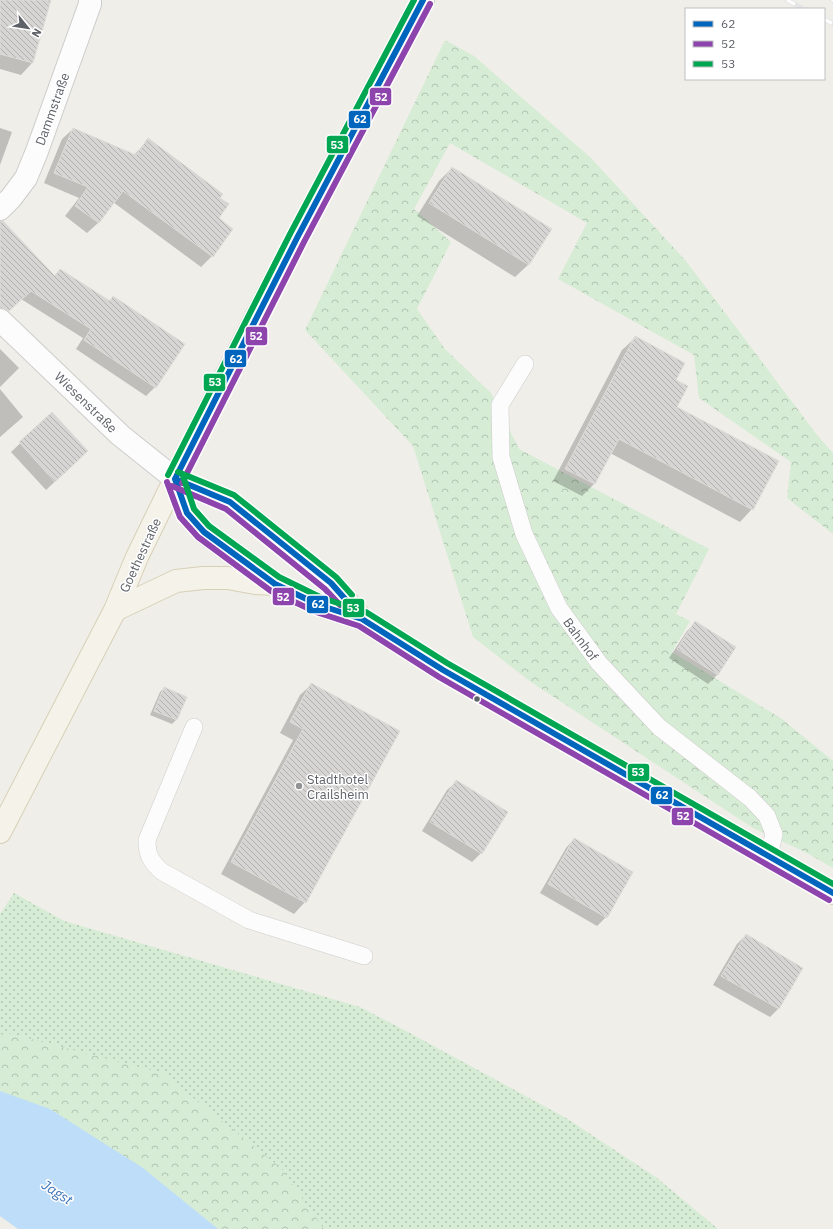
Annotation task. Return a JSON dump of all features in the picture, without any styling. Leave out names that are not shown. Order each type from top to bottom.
[{"type":"main road","name":"Dammstraße","points":[[0,209],[12,198],[26,178],[90,4],[90,0]]},
{"type":"main road","name":"Goethestraße","points":[[0,832],[115,610],[137,557],[214,401],[362,114],[423,0]]},
{"type":"main road","name":"Wiesenstraße","points":[[0,320],[120,435],[175,479]]},
{"type":"main road","points":[[175,479],[187,513],[204,532],[275,584],[319,605],[362,619],[443,670],[833,893]]},
{"type":"main road","points":[[175,479],[230,502],[331,583],[362,619]]},
{"type":"main road","points":[[115,610],[176,581],[203,578],[228,578],[255,583],[275,584]]},
{"type":"lane","name":"Bahnhof","points":[[525,364],[500,405],[501,457],[524,534],[559,608],[599,663],[658,727],[750,798],[767,816],[774,834],[768,856]]},
{"type":"lane","points":[[194,727],[147,840],[147,850],[150,860],[160,871],[249,920],[364,956]]},
{"type":"green space","points":[[445,40],[474,56],[591,158],[686,261],[817,435],[833,453],[833,534],[787,498],[791,462],[699,398],[694,355],[558,279],[587,223],[450,143],[414,209],[451,242],[417,309],[445,349],[491,393],[519,449],[709,549],[676,614],[690,621],[672,652],[782,719],[833,761],[833,868],[805,852],[753,828],[531,682],[473,637],[413,446],[305,330]]},
{"type":"green space","points":[[14,893],[64,921],[360,1007],[566,1118],[657,1178],[718,1229],[218,1229],[143,1168],[50,1109],[0,1091],[0,914]]},
{"type":"green space","points":[[8,1033],[162,1073],[281,1168],[324,1229],[218,1229],[143,1168],[0,1091],[0,1035]]},
{"type":"water","name":"Jagst","points":[[0,1091],[50,1109],[143,1168],[218,1229],[18,1229],[0,1216]]},
{"type":"building","points":[[0,0],[51,0],[33,63],[0,54]]},
{"type":"building","points":[[73,128],[136,155],[148,138],[223,194],[220,198],[229,204],[219,218],[233,229],[213,257],[123,191],[99,223],[75,206],[88,187],[54,173]]},
{"type":"building","points":[[452,167],[552,229],[529,265],[429,203]]},
{"type":"building","points":[[0,221],[3,221],[55,276],[60,269],[110,301],[113,296],[185,344],[156,388],[84,340],[91,329],[31,291],[9,311],[0,308]]},
{"type":"building","points":[[635,336],[685,363],[676,380],[688,386],[677,407],[779,461],[753,510],[619,439],[595,484],[565,469]]},
{"type":"building","points":[[52,412],[88,451],[55,482],[19,442]]},
{"type":"building","points":[[695,621],[736,647],[718,675],[677,649]]},
{"type":"building","points":[[311,683],[400,731],[306,903],[231,862],[303,729],[290,722]]},
{"type":"building","points":[[164,687],[187,697],[177,720],[154,711]]},
{"type":"building","points":[[456,780],[508,812],[482,854],[430,822]]},
{"type":"building","points":[[574,838],[633,872],[607,918],[548,884]]},
{"type":"building","points":[[746,934],[803,968],[779,1009],[721,976]]},
{"type":"railway","points":[[787,0],[802,8]]},
{"type":"railway","points":[[825,20],[833,24]]},
{"type":"transit line","name":"53","points":[[168,475],[290,234],[414,0]]},
{"type":"transit line","name":"62","points":[[175,479],[297,238],[423,0]]},
{"type":"transit line","name":"52","points":[[182,483],[304,242],[430,4]]},
{"type":"transit line","name":"53","points":[[178,472],[234,495],[336,577],[352,595]]},
{"type":"transit line","name":"53","points":[[183,476],[194,509],[209,526],[279,577],[322,598],[366,612],[447,663],[833,884]]},
{"type":"transit line","name":"62","points":[[175,479],[187,513],[204,532],[275,584],[319,605],[362,619],[443,670],[833,893]]},
{"type":"transit line","name":"62","points":[[175,479],[230,502],[331,583],[346,600]]},
{"type":"transit line","name":"52","points":[[167,482],[180,517],[198,537],[271,591],[316,612],[359,626],[439,677],[829,900]]},
{"type":"transit line","name":"52","points":[[172,486],[226,509],[325,589],[340,605]]},
{"type":"place","name":"Stadthotel Crailsheim","points":[[299,786]]}]
